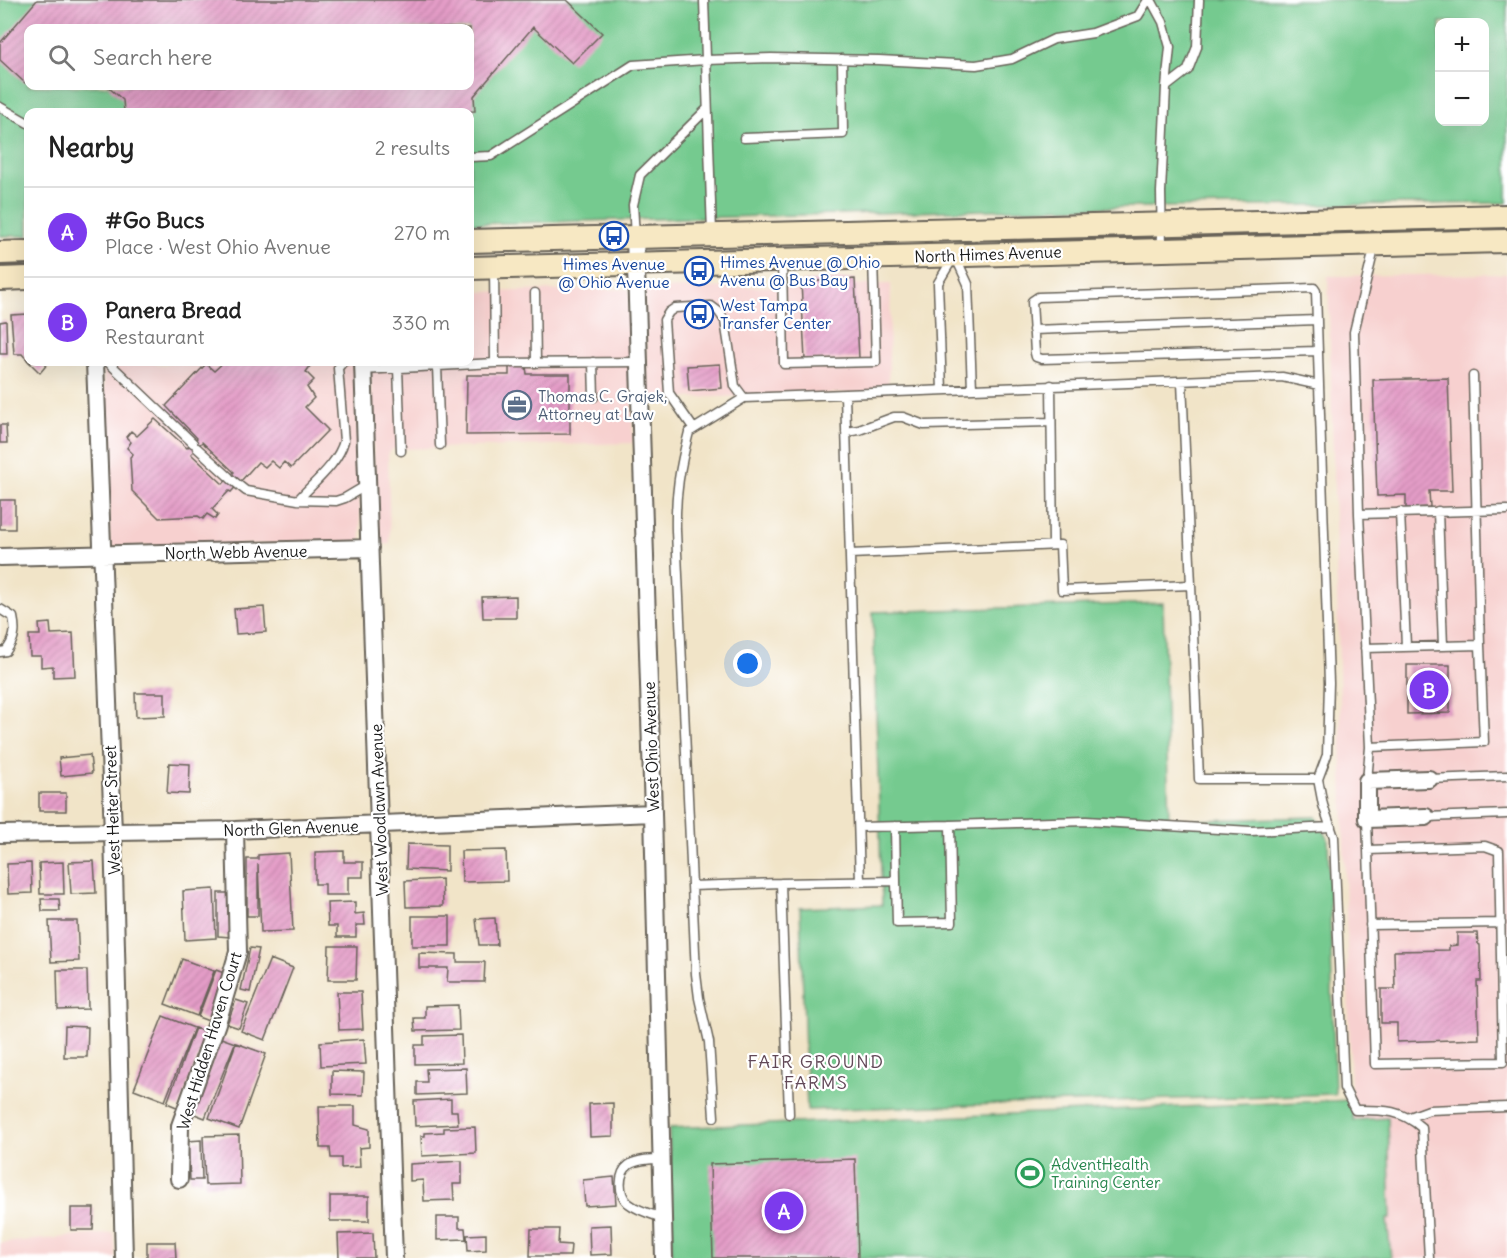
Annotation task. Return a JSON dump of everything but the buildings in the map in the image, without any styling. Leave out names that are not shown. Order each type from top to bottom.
[{"type":"street","name":"North Himes Avenue","points":[[474,241],[1507,216]]},
{"type":"street","points":[[953,229],[955,255]]},
{"type":"street","name":"West Ohio Avenue","points":[[635,236],[664,1258]]},
{"type":"street","name":"North Himes Avenue","points":[[474,268],[1507,241]]},
{"type":"street","points":[[0,253],[24,252]]},
{"type":"street","points":[[0,279],[24,278]]},
{"type":"street","name":"West Heiter Street","points":[[95,366],[113,832],[124,1258]]},
{"type":"street","name":"West Woodlawn Avenue","points":[[363,366],[394,1258]]},
{"type":"street","name":"North Webb Avenue","points":[[0,557],[370,548]]},
{"type":"street","points":[[1426,817],[1367,819],[1367,781],[1429,779]]},
{"type":"street","name":"North Glen Avenue","points":[[0,834],[235,830],[653,813]]},
{"type":"street","name":"West Hidden Haven Court","points":[[179,1179],[180,1126],[217,1023],[238,952],[235,830]]},
{"type":"lane","points":[[704,0],[712,234]]},
{"type":"lane","points":[[474,157],[491,156],[633,65],[706,60],[842,60],[976,65],[1012,59],[1054,39],[1093,33],[1138,16],[1150,0],[1163,22],[1170,47],[1161,192],[1162,249]]},
{"type":"lane","points":[[1166,87],[1188,70],[1197,47],[1199,0]]},
{"type":"lane","points":[[744,138],[843,134],[842,60]]},
{"type":"lane","points":[[0,107],[24,121]]},
{"type":"lane","points":[[635,236],[633,205],[640,175],[707,109]]},
{"type":"lane","points":[[1367,781],[1370,747],[1359,513],[1354,332],[1375,244]]},
{"type":"lane","points":[[955,255],[968,284],[972,389]]},
{"type":"lane","points":[[942,390],[938,283],[955,255]]},
{"type":"lane","points":[[782,260],[784,364],[876,362],[873,258]]},
{"type":"lane","points":[[494,267],[495,363]]},
{"type":"lane","points":[[1318,351],[1042,359],[1036,357],[1032,301],[1038,297],[1314,288],[1316,291],[1318,351],[1319,385],[1329,683],[1328,754],[1318,779],[1334,837],[1344,1088],[1355,1110],[1386,1110],[1410,1117],[1422,1128],[1429,1258]]},
{"type":"lane","points":[[534,293],[536,363]]},
{"type":"lane","points":[[694,429],[669,393],[664,320],[675,308],[711,306],[719,312],[725,321],[735,386],[744,398]]},
{"type":"lane","points":[[1033,330],[1317,320]]},
{"type":"lane","points":[[593,362],[594,397]]},
{"type":"lane","points":[[474,364],[639,362]]},
{"type":"lane","points":[[112,366],[246,491],[298,500],[336,501],[367,486]]},
{"type":"lane","points":[[298,500],[336,459],[342,449],[344,441],[340,366]]},
{"type":"lane","points":[[363,366],[398,368],[437,366],[440,445]]},
{"type":"lane","points":[[398,368],[401,451]]},
{"type":"lane","points":[[1370,747],[1484,742],[1473,376]]},
{"type":"lane","points":[[714,1117],[709,1042],[697,978],[675,500],[689,432],[744,398],[1282,377],[1319,385]]},
{"type":"lane","points":[[1182,382],[1198,779],[1318,779]]},
{"type":"lane","points":[[1051,386],[1053,545]]},
{"type":"lane","points":[[845,395],[860,882]]},
{"type":"lane","points":[[846,432],[859,430],[894,417],[903,417],[924,425],[1052,423]]},
{"type":"lane","points":[[1359,513],[1507,510]]},
{"type":"lane","points":[[1438,511],[1443,646]]},
{"type":"lane","points":[[1400,512],[1406,646]]},
{"type":"lane","points":[[850,554],[1060,545],[1062,590],[1191,585]]},
{"type":"lane","points":[[0,609],[13,616],[16,630],[13,642],[6,651],[0,652]]},
{"type":"lane","points":[[1365,648],[1480,645]]},
{"type":"lane","points":[[1429,779],[1507,776]]},
{"type":"lane","points":[[1426,817],[1507,814]]},
{"type":"lane","points":[[1367,819],[1370,925],[1375,1064],[1503,1062],[1499,851],[1485,846],[1368,850]]},
{"type":"lane","points":[[859,827],[1086,821],[1251,831],[1331,827]]},
{"type":"lane","points":[[895,826],[897,923],[952,922],[950,825]]},
{"type":"lane","points":[[692,886],[896,881]]},
{"type":"lane","points":[[781,883],[789,1114]]},
{"type":"lane","points":[[1370,925],[1501,923]]},
{"type":"lane","points":[[1410,1117],[1429,1110],[1507,1107]]},
{"type":"lane","points":[[662,1159],[647,1159],[629,1165],[621,1176],[621,1192],[628,1202],[645,1213],[663,1218]]},
{"type":"shaded area","points":[[1507,274],[1507,1258],[1391,1258],[1387,1219],[1390,1219],[1387,1118],[1352,1120],[1328,276]]},
{"type":"shaded area","points":[[891,284],[888,392],[648,399],[644,289]]},
{"type":"shaded area","points":[[629,289],[633,443],[392,449],[388,455],[390,544],[377,545],[370,366],[474,366],[474,292]]},
{"type":"shaded area","points":[[103,366],[355,366],[361,542],[110,547]]},
{"type":"shaded area","points":[[114,1233],[116,1258],[0,1258],[0,1243]]},
{"type":"green space","points":[[0,0],[1507,0],[1507,203],[1059,208],[474,224],[474,108],[24,108],[24,236],[0,236]]},
{"type":"green space","points":[[1163,603],[1169,821],[1316,817],[1328,839],[1335,1094],[807,1110],[800,908],[882,905],[873,612]]},
{"type":"green space","name":"AdventHealth Training Center","points":[[1352,1100],[1353,1120],[1388,1118],[1391,1219],[1387,1219],[1391,1258],[672,1258],[669,1128]]},
{"type":"place","name":"Himes Avenue @ Ohio Avenue","points":[[614,236]]},
{"type":"place","name":"Himes Avenue @ Ohio Avenu @ Bus Bay","points":[[699,271]]},
{"type":"place","name":"West Tampa Transfer Center","points":[[699,314]]},
{"type":"place","name":"Thomas C. Grajek, Attorney at Law","points":[[517,405]]},
{"type":"place","name":"Panera Bread","points":[[1429,690]]},
{"type":"place","name":"AdventHealth Training Center","points":[[1030,1173]]},
{"type":"place","name":"#Go Bucs","points":[[784,1211]]},
{"type":"district","name":"FAIR GROUND FARMS","points":[[816,1071]]}]
